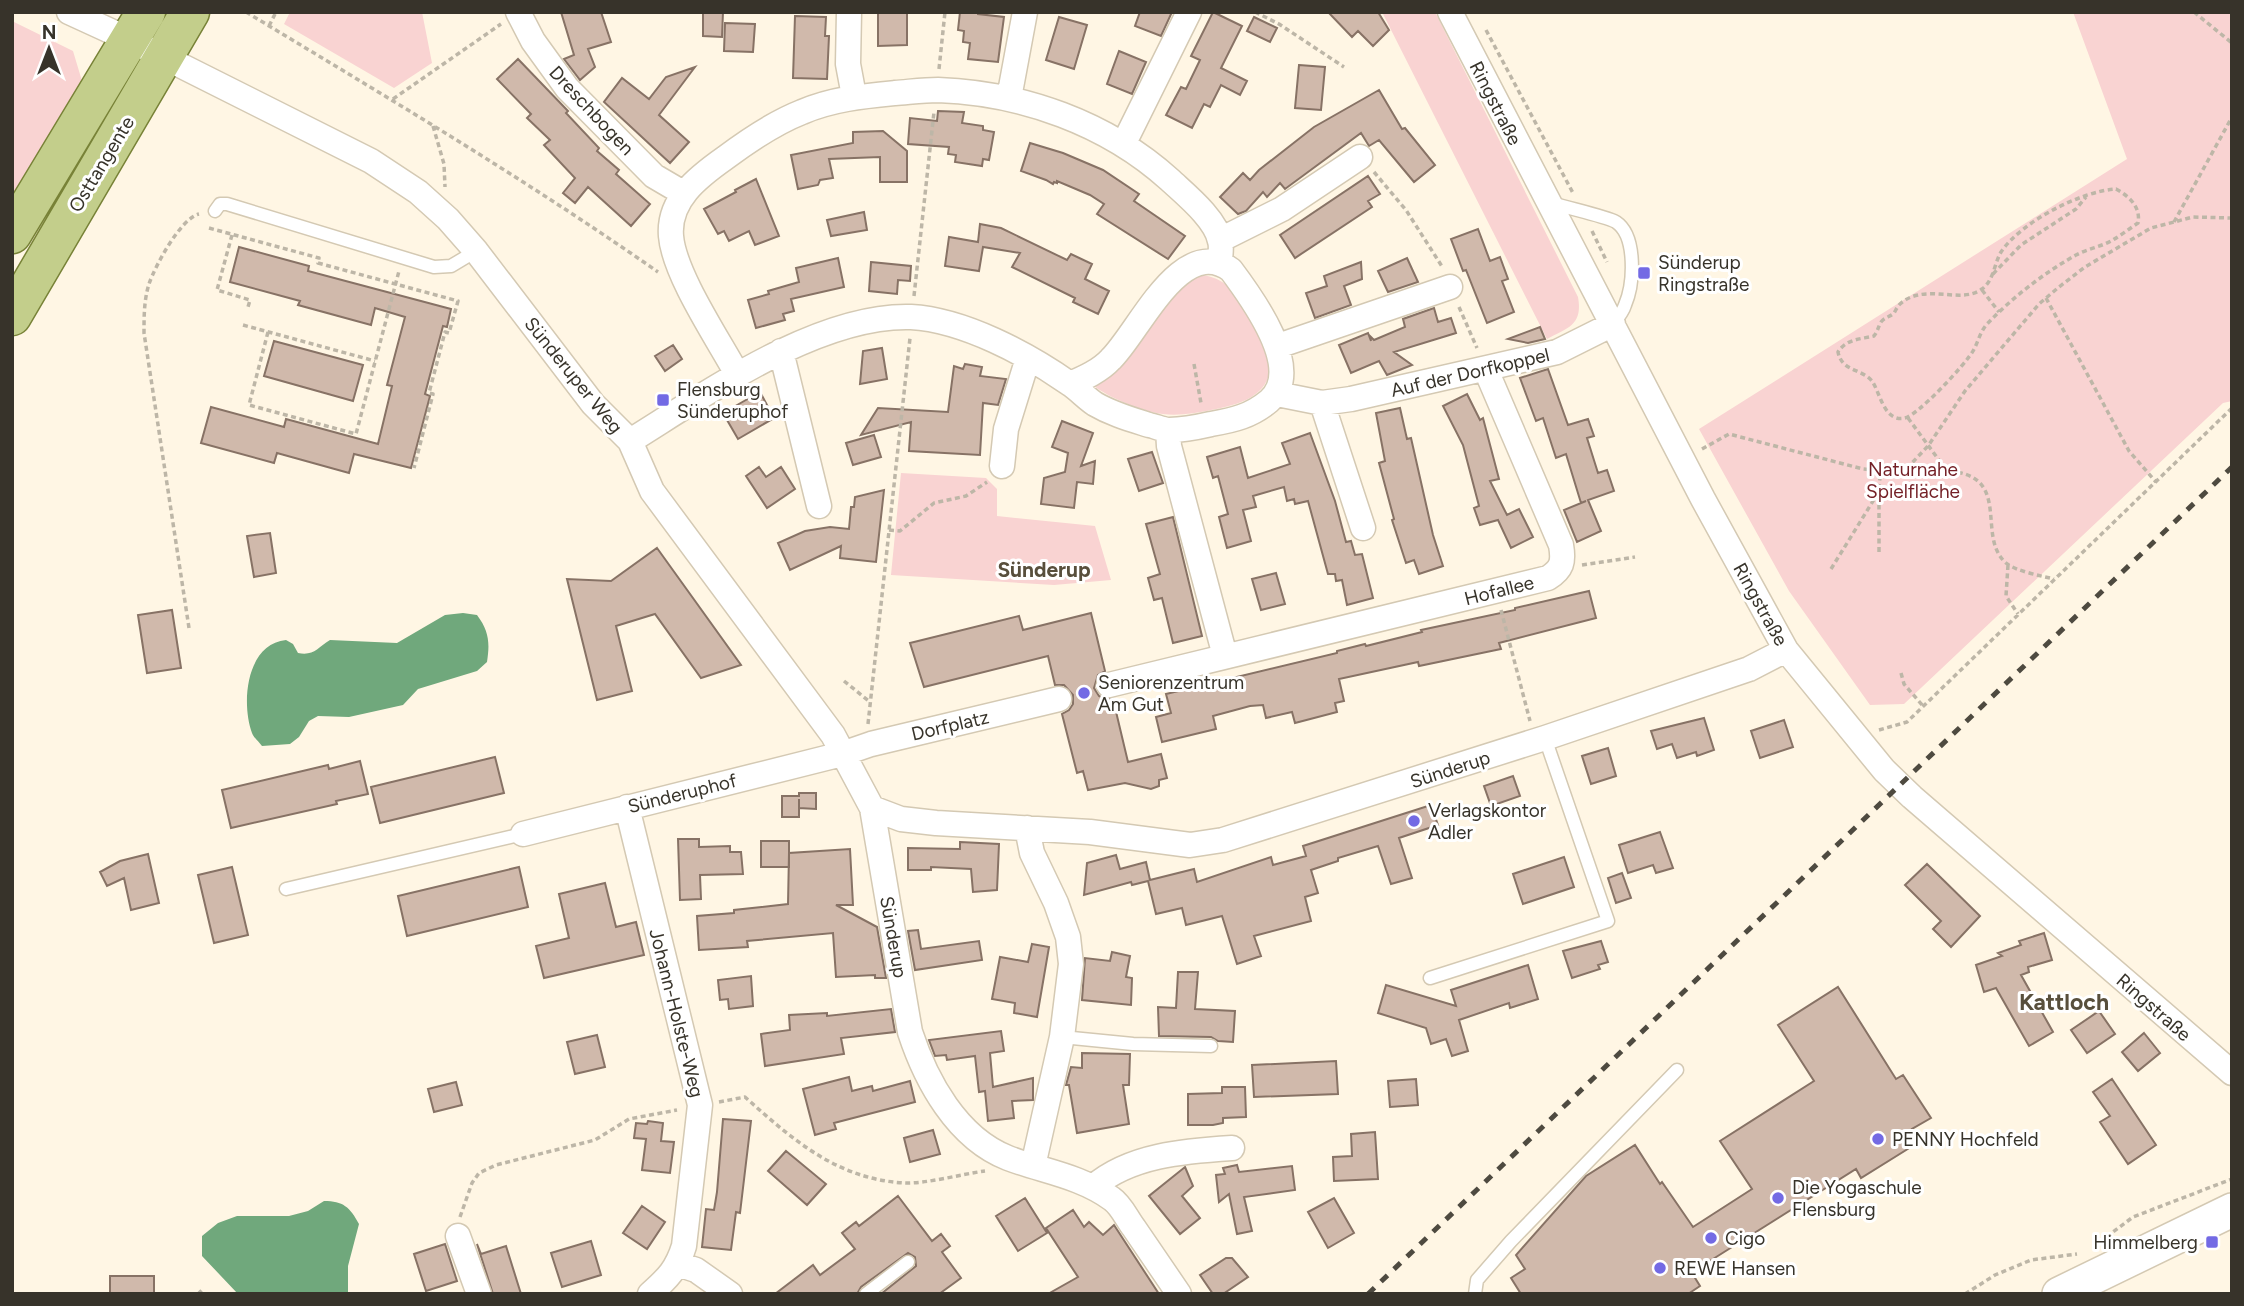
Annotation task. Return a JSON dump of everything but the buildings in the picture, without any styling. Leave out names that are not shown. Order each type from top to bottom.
[{"type":"main road","name":"Osttangente","points":[[12,316],[190,12]]},
{"type":"main road","name":"Osttangente","points":[[12,234],[138,26]]},
{"type":"main road","points":[[2059,1294],[2232,1210]]},
{"type":"street","name":"Sünderuper Weg","points":[[69,12],[138,26],[164,58],[371,161],[418,192],[449,219],[593,404],[630,441],[652,492],[825,724],[872,808]]},
{"type":"street","name":"Dreschbogen","points":[[518,12],[533,41],[567,88],[654,176],[683,193]]},
{"type":"street","points":[[849,12],[848,64],[854,96]]},
{"type":"street","points":[[1009,98],[1025,12]]},
{"type":"street","points":[[1124,144],[1189,12]]},
{"type":"street","name":"Ringstraße","points":[[1450,12],[1548,202],[1620,313],[1703,499],[1786,650],[1884,770],[1912,797],[2232,1073]]},
{"type":"street","points":[[630,441],[737,374],[781,351],[832,331],[879,320],[912,317],[957,326],[996,340],[1070,384],[1093,403],[1122,417],[1168,430],[1240,419],[1277,394],[1281,370],[1278,346],[1220,251],[1212,224],[1198,206],[1152,164],[1124,144],[1067,116],[1009,98],[936,90],[854,96],[803,111],[757,135],[716,164],[683,193],[673,214],[671,236],[677,262],[737,374]]},
{"type":"street","points":[[1070,384],[1088,376],[1111,360],[1168,284],[1182,271],[1202,263],[1360,157]]},
{"type":"street","points":[[1278,346],[1450,287]]},
{"type":"street","name":"Auf der Dorfkoppel","points":[[1277,394],[1322,403],[1486,370],[1557,352],[1620,313]]},
{"type":"street","points":[[781,351],[819,506]]},
{"type":"street","points":[[1002,466],[1006,429],[1028,358]]},
{"type":"street","points":[[1486,370],[1561,545],[1562,563]]},
{"type":"street","points":[[1322,403],[1363,528]]},
{"type":"street","points":[[1168,430],[1169,446],[1225,656]]},
{"type":"street","name":"Hofallee","points":[[1109,685],[1548,578],[1560,570],[1562,563]]},
{"type":"street","name":"Sünderup","points":[[872,808],[901,819],[1090,832],[1190,845],[1223,841],[1545,738],[1749,669],[1786,650]]},
{"type":"street","name":"Dorfplatz","points":[[842,754],[871,744],[1059,699]]},
{"type":"street","name":"Sünderuphof","points":[[523,834],[842,754]]},
{"type":"street","name":"Johann-Holste-Weg","points":[[627,807],[700,1105],[684,1246],[678,1264],[650,1294]]},
{"type":"street","name":"Sünderup","points":[[872,808],[910,1032],[920,1063],[941,1099],[963,1126],[989,1148],[1007,1158],[1093,1187],[1114,1200],[1179,1294]]},
{"type":"street","points":[[1027,828],[1032,853],[1056,903],[1068,937],[1071,964],[1062,1037],[1033,1166]]},
{"type":"street","points":[[1093,1187],[1107,1175],[1158,1157],[1184,1151],[1232,1148]]},
{"type":"street","points":[[458,1236],[479,1294]]},
{"type":"street","points":[[678,1264],[696,1270],[730,1294]]},
{"type":"lane","points":[[1548,202],[1614,221],[1626,231],[1630,247],[1631,285],[1620,313]]},
{"type":"lane","points":[[215,211],[220,204],[226,204],[434,267],[451,266],[476,251]]},
{"type":"lane","points":[[1430,978],[1608,921],[1545,738]]},
{"type":"lane","points":[[286,889],[523,834]]},
{"type":"lane","points":[[1062,1037],[1133,1044],[1212,1046]]},
{"type":"lane","points":[[1475,1294],[1477,1280],[1511,1241],[1677,1070]]},
{"type":"lane","points":[[866,1294],[908,1262]]},
{"type":"path","points":[[246,12],[433,124],[691,291]]},
{"type":"path","points":[[269,26],[276,12]]},
{"type":"path","points":[[393,99],[518,12]]},
{"type":"path","points":[[871,744],[868,723],[870,702],[945,12]]},
{"type":"path","points":[[1255,12],[1279,24],[1344,67]]},
{"type":"path","points":[[2194,12],[2232,43]]},
{"type":"path","points":[[1483,24],[1584,214],[1620,313]]},
{"type":"path","points":[[2174,222],[2232,117]]},
{"type":"path","points":[[433,124],[445,175],[443,194],[434,206]]},
{"type":"path","points":[[1360,157],[1405,210],[1442,266],[1486,370]]},
{"type":"path","points":[[2116,189],[2132,201],[2138,223],[2112,241],[2078,254],[2018,294],[1985,326],[1973,350],[1950,381],[1908,418],[1891,415],[1870,379],[1844,366],[1839,359],[1838,352],[1848,342],[1874,336],[1883,319],[1893,314],[1901,303],[1928,293],[1973,294],[1982,290],[1989,282],[1999,255],[2008,242],[2066,203],[2087,196],[2116,189]]},
{"type":"path","points":[[1992,276],[2021,245],[2076,209],[2087,196]]},
{"type":"path","points":[[189,628],[144,333],[144,309],[150,282],[173,239],[192,216],[215,211]]},
{"type":"path","points":[[1700,450],[1729,434],[1863,469],[1881,470],[1910,465],[1928,446],[1965,391],[2046,298],[2085,267],[2151,228],[2193,217],[2232,218]]},
{"type":"path","points":[[209,228],[319,258],[318,263],[458,301],[449,333],[445,332],[414,468]]},
{"type":"path","points":[[232,234],[217,290],[250,300],[248,307]]},
{"type":"path","points":[[268,332],[249,405],[356,434],[402,258]]},
{"type":"path","points":[[1982,290],[1999,312]]},
{"type":"path","points":[[2046,298],[2129,451],[2156,482]]},
{"type":"path","points":[[243,325],[375,360]]},
{"type":"path","points":[[1194,363],[1205,426]]},
{"type":"path","points":[[1867,733],[1907,722],[2232,408]]},
{"type":"path","points":[[1908,418],[1947,471],[1969,474],[1977,481],[1990,503],[1993,535],[1999,553],[2008,565],[2054,580]]},
{"type":"path","points":[[889,530],[900,531],[934,503],[965,496],[986,482],[1002,466]]},
{"type":"path","points":[[1879,554],[1878,494],[1881,470]]},
{"type":"path","points":[[1830,569],[1878,494]]},
{"type":"path","points":[[1562,563],[1587,566],[1635,557]]},
{"type":"path","points":[[2008,565],[2006,596],[2018,614]]},
{"type":"path","points":[[1496,591],[1532,729],[1545,738]]},
{"type":"path","points":[[1901,673],[1904,684],[1923,706]]},
{"type":"path","points":[[844,681],[870,702]]},
{"type":"path","points":[[458,1236],[458,1226],[472,1183],[479,1173],[496,1165],[595,1140],[629,1119],[745,1097],[788,1135],[841,1169],[861,1176],[906,1183],[994,1169],[1007,1158]]},
{"type":"path","points":[[1965,1294],[1995,1275],[2031,1260],[2084,1254],[2133,1217],[2232,1179]]},
{"type":"path","points":[[198,1294],[203,1289]]},
{"type":"green space","points":[[290,12],[422,12],[432,63],[394,88],[284,24]]},
{"type":"green space","points":[[1382,12],[1435,12],[1578,297],[1576,320],[1561,332],[1547,339]]},
{"type":"green space","name":"Naturnahe Spielfläche","points":[[2073,12],[2232,12],[2232,401],[2223,403],[1904,704],[1870,705],[1789,591],[1699,429],[2127,159]]},
{"type":"green space","points":[[12,21],[73,51],[82,81],[12,196]]},
{"type":"green space","points":[[1200,275],[1223,282],[1228,287],[1238,298],[1261,336],[1268,350],[1270,365],[1264,386],[1256,394],[1235,404],[1175,415],[1155,413],[1137,407],[1094,386],[1177,286]]},
{"type":"green space","points":[[901,473],[986,478],[997,489],[997,516],[1095,526],[1111,580],[1054,585],[891,575]]},
{"type":"shaded area","points":[[445,615],[477,615],[488,637],[487,662],[477,671],[418,689],[403,705],[349,717],[318,716],[309,721],[299,737],[290,744],[262,746],[253,735],[247,706],[250,677],[262,652],[273,644],[286,640],[293,644],[298,653],[303,654],[315,651],[330,640],[397,643]]},
{"type":"shaded area","points":[[324,1201],[345,1206],[359,1224],[348,1266],[348,1294],[238,1294],[202,1256],[202,1236],[218,1223],[237,1216],[289,1216],[308,1211]]},
{"type":"railway","points":[[1368,1294],[2232,467]]},
{"type":"place","name":"Sünderup Ringstraße","points":[[1644,273]]},
{"type":"place","name":"Flensburg Sünderuphof","points":[[663,400]]},
{"type":"place","name":"Seniorenzentrum Am Gut","points":[[1084,693]]},
{"type":"place","name":"Verlagskontor Adler","points":[[1414,821]]},
{"type":"place","name":"PENNY Hochfeld","points":[[1878,1139]]},
{"type":"place","name":"Die Yogaschule Flensburg","points":[[1778,1198]]},
{"type":"place","name":"Cigo","points":[[1711,1238]]},
{"type":"place","name":"Himmelberg","points":[[2212,1242]]},
{"type":"place","name":"REWE Hansen","points":[[1660,1268]]},
{"type":"district","name":"Sünderup","points":[[1044,570]]},
{"type":"district","name":"Kattloch","points":[[2064,1002]]}]
